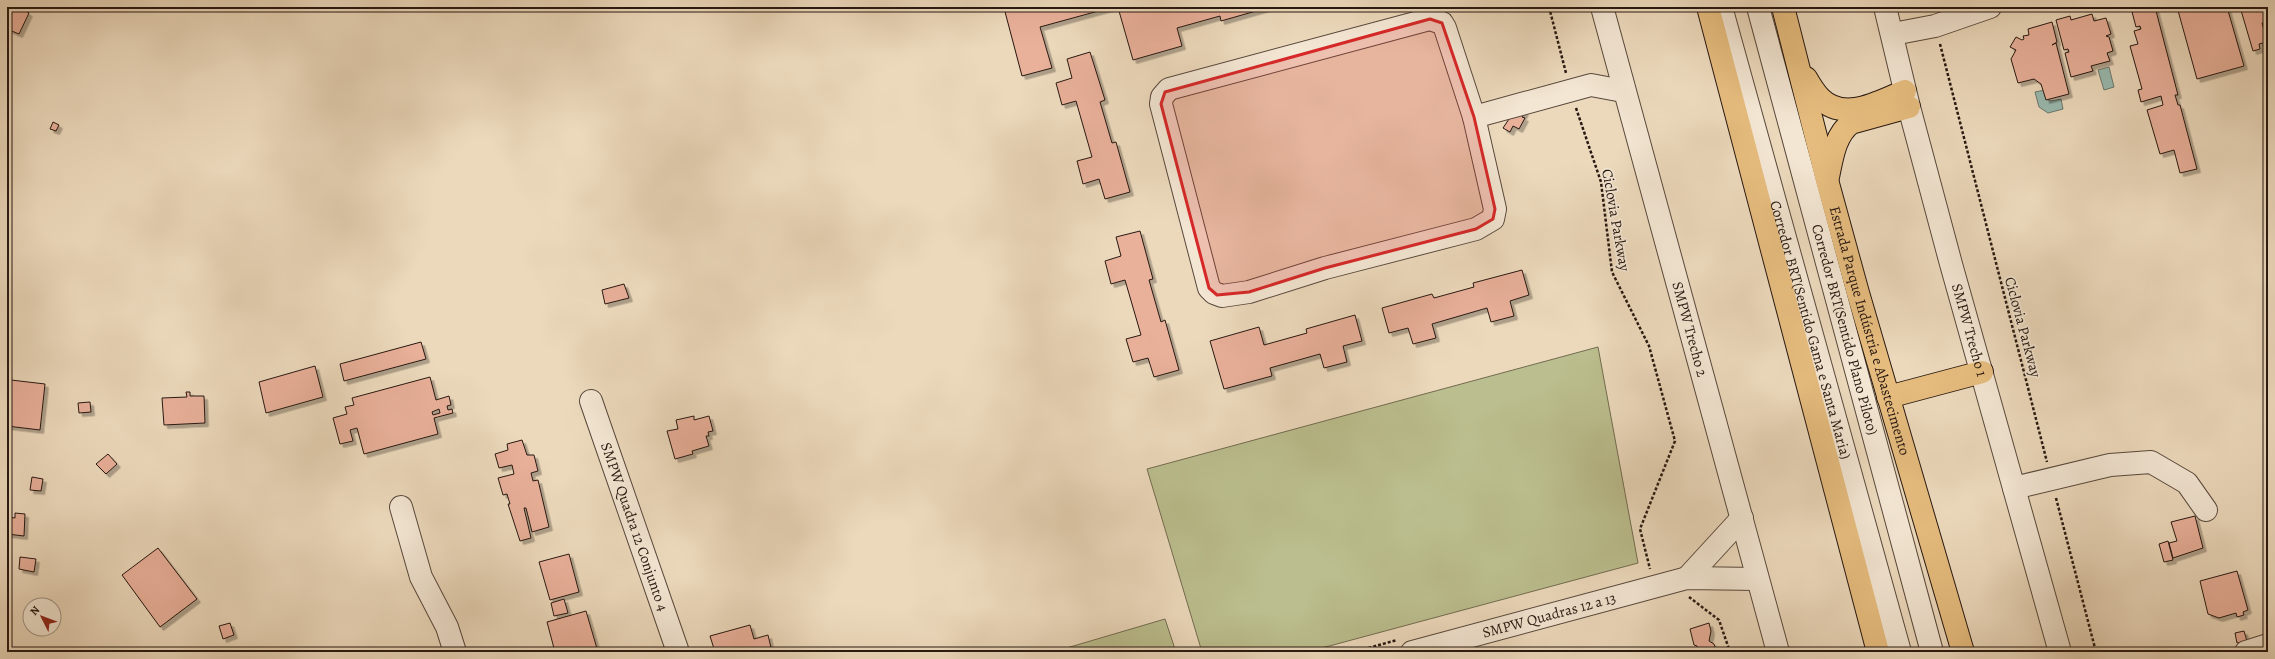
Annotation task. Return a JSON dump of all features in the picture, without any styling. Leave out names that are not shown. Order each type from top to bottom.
[{"type":"highway","points":[[1708,7],[1878,652]]},
{"type":"highway","name":"Estrada Parque Indústria e Abastecimento","points":[[1783,7],[1801,71],[1827,180],[1888,397],[1964,652]]},
{"type":"highway","points":[[1801,71],[1820,98],[1838,109],[1858,109],[1907,99]]},
{"type":"highway","points":[[1827,180],[1839,138],[1844,129],[1860,120],[1907,99]]},
{"type":"highway","points":[[1888,397],[1982,372]]},
{"type":"street","name":"SMPW Trecho 2","points":[[1602,7],[1623,91],[1684,303],[1757,579],[1778,652]]},
{"type":"street","name":"Corredor BRT(Sentido Gama e Santa Maria)","points":[[1721,7],[1900,652]]},
{"type":"street","name":"Corredor BRT(Sentido Plano Piloto)","points":[[1758,7],[1932,652]]},
{"type":"street","name":"SMPW Trecho 1","points":[[1885,7],[1893,34],[1907,99],[2060,652]]},
{"type":"street","points":[[1893,34],[1935,26],[1990,7]]},
{"type":"street","points":[[1430,19],[1442,23],[1445,28],[1474,117],[1495,209],[1493,219],[1487,224],[1476,229],[1325,268],[1250,292],[1222,296],[1211,291],[1161,104],[1162,97],[1170,89],[1430,19]]},
{"type":"street","points":[[1581,88],[1616,64]]},
{"type":"street","points":[[1474,117],[1581,88],[1623,91]]},
{"type":"street","name":"SMPW Quadra 12 Conjunto 4","points":[[590,401],[678,652]]},
{"type":"street","points":[[2014,488],[2110,466],[2151,462],[2187,483],[2206,510]]},
{"type":"street","points":[[401,507],[420,577],[446,628],[455,652]]},
{"type":"street","points":[[1679,580],[1742,518]]},
{"type":"street","name":"SMPW Quadras 12 a 13","points":[[1412,652],[1679,580],[1757,579]]},
{"type":"street","points":[[2246,652],[2268,645]]},
{"type":"path","name":"Ciclovia Parkway","points":[[1549,7],[1581,88],[1601,182],[1612,272],[1649,346],[1674,441],[1640,529],[1650,570],[1679,580],[1719,620],[1730,652]]},
{"type":"path","name":"Ciclovia Parkway","points":[[1935,26],[2096,652]]},
{"type":"highlighted area","points":[[1430,19],[1442,23],[1474,117],[1495,209],[1493,219],[1476,229],[1325,268],[1249,292],[1217,295],[1209,288],[1161,104],[1165,92]]},
{"type":"green space","points":[[1598,347],[1638,563],[1307,652],[1202,652],[1147,469]]},
{"type":"green space","points":[[1165,619],[1176,652],[1053,652]]},
{"type":"water","points":[[2109,67],[2114,87],[2104,90],[2098,70]]},
{"type":"water","points":[[2045,90],[2047,99],[2051,101],[2061,99],[2063,109],[2048,113],[2039,107],[2035,92]]},
{"type":"building","points":[[7,7],[18,7],[29,13],[19,34],[7,29]]},
{"type":"building","points":[[1113,7],[1040,27],[1052,68],[1022,76],[1004,8]]},
{"type":"building","points":[[1133,7],[1270,7],[1221,21],[1220,16],[1177,28],[1182,46],[1133,60],[1119,11]]},
{"type":"building","points":[[2155,7],[2178,95],[2175,95],[2178,105],[2180,105],[2197,169],[2180,173],[2174,150],[2160,154],[2147,110],[2163,105],[2161,96],[2141,102],[2138,90],[2142,89],[2130,46],[2138,44],[2134,31],[2141,29],[2140,26],[2136,27],[2131,8]]},
{"type":"building","points":[[2177,7],[2227,7],[2244,66],[2197,79]]},
{"type":"building","points":[[2240,7],[2268,7],[2268,21],[2262,23],[2267,42],[2259,44],[2260,49],[2253,51]]},
{"type":"building","points":[[2092,14],[2094,21],[2106,18],[2111,34],[2106,36],[2109,37],[2113,51],[2107,53],[2110,61],[2091,66],[2093,71],[2071,77],[2065,53],[2069,52],[2068,49],[2064,50],[2056,20],[2070,16],[2071,20]]},
{"type":"building","points":[[2052,22],[2057,42],[2052,45],[2056,43],[2069,94],[2046,100],[2041,84],[2034,79],[2018,83],[2011,59],[2016,50],[2010,47],[2016,37],[2022,40],[2024,39],[2023,36],[2029,35],[2028,29]]},
{"type":"building","points":[[1090,52],[1105,100],[1100,102],[1112,143],[1116,142],[1130,192],[1105,199],[1099,179],[1083,184],[1077,161],[1092,157],[1076,101],[1062,105],[1056,83],[1072,78],[1067,59]]},
{"type":"building","points":[[1517,107],[1525,112],[1522,117],[1525,118],[1519,129],[1513,126],[1510,132],[1503,128]]},
{"type":"building","points":[[53,122],[59,125],[56,131],[50,129]]},
{"type":"building","points":[[1140,231],[1153,279],[1149,280],[1161,322],[1165,320],[1179,370],[1154,377],[1148,358],[1133,362],[1126,339],[1141,335],[1125,280],[1111,284],[1105,261],[1121,256],[1116,237]]},
{"type":"building","points":[[1522,270],[1529,295],[1510,301],[1514,316],[1491,322],[1487,308],[1432,324],[1436,338],[1413,344],[1408,328],[1389,333],[1382,308],[1432,294],[1434,298],[1474,287],[1473,283]]},
{"type":"building","points":[[624,284],[629,298],[605,304],[602,290]]},
{"type":"building","points":[[1355,315],[1362,341],[1343,346],[1347,362],[1324,368],[1320,354],[1270,368],[1272,376],[1224,389],[1210,341],[1259,327],[1264,345],[1307,333],[1306,329]]},
{"type":"building","points":[[421,342],[426,359],[344,381],[340,364]]},
{"type":"building","points":[[315,366],[323,397],[266,413],[259,382]]},
{"type":"building","points":[[7,377],[10,377],[11,380],[45,384],[40,430],[7,426]]},
{"type":"building","points":[[430,377],[436,400],[449,396],[451,405],[447,406],[448,410],[452,409],[453,413],[434,418],[438,434],[364,454],[357,428],[350,430],[353,441],[340,444],[333,418],[347,414],[345,407],[354,405],[352,398]],"holes":[[[439,409],[440,413],[433,415],[432,412]]]},
{"type":"building","points":[[186,392],[190,392],[190,396],[204,396],[205,423],[164,425],[162,398],[187,397]]},
{"type":"building","points":[[90,402],[91,412],[79,413],[78,403]]},
{"type":"building","points":[[694,416],[694,420],[709,416],[713,431],[708,432],[709,436],[706,436],[709,446],[692,451],[693,454],[675,459],[667,431],[678,429],[676,420]]},
{"type":"building","points":[[522,440],[527,455],[534,455],[538,471],[531,473],[533,481],[538,480],[549,527],[532,532],[526,508],[524,508],[531,538],[520,541],[508,504],[510,504],[507,494],[503,495],[498,478],[514,474],[512,465],[499,468],[495,454],[508,450],[507,444]]},
{"type":"building","points":[[108,454],[117,464],[106,474],[96,464]]},
{"type":"building","points":[[32,477],[43,479],[41,491],[30,490]]},
{"type":"building","points":[[15,513],[25,514],[24,536],[7,534],[8,517],[15,518]]},
{"type":"building","points":[[2195,516],[2203,548],[2173,558],[2169,543],[2177,541],[2171,522]]},
{"type":"building","points":[[2168,541],[2173,560],[2164,562],[2159,544]]},
{"type":"building","points":[[158,548],[197,599],[160,627],[122,575]]},
{"type":"building","points":[[569,554],[579,592],[550,600],[539,562]]},
{"type":"building","points":[[20,557],[36,559],[34,572],[19,569]]},
{"type":"building","points":[[2237,571],[2248,610],[2243,612],[2244,615],[2237,617],[2236,613],[2219,618],[2208,614],[2200,581]]},
{"type":"building","points":[[564,599],[568,613],[554,616],[551,603]]},
{"type":"building","points":[[586,611],[598,652],[555,652],[547,622]]},
{"type":"building","points":[[230,623],[234,635],[223,639],[219,626]]},
{"type":"building","points":[[1709,623],[1711,631],[1709,641],[1714,644],[1717,652],[1700,652],[1697,646],[1694,645],[1690,629]]},
{"type":"building","points":[[750,625],[754,639],[768,635],[772,652],[715,652],[710,636]]},
{"type":"building","points":[[2244,631],[2247,641],[2237,643],[2235,633]]}]
